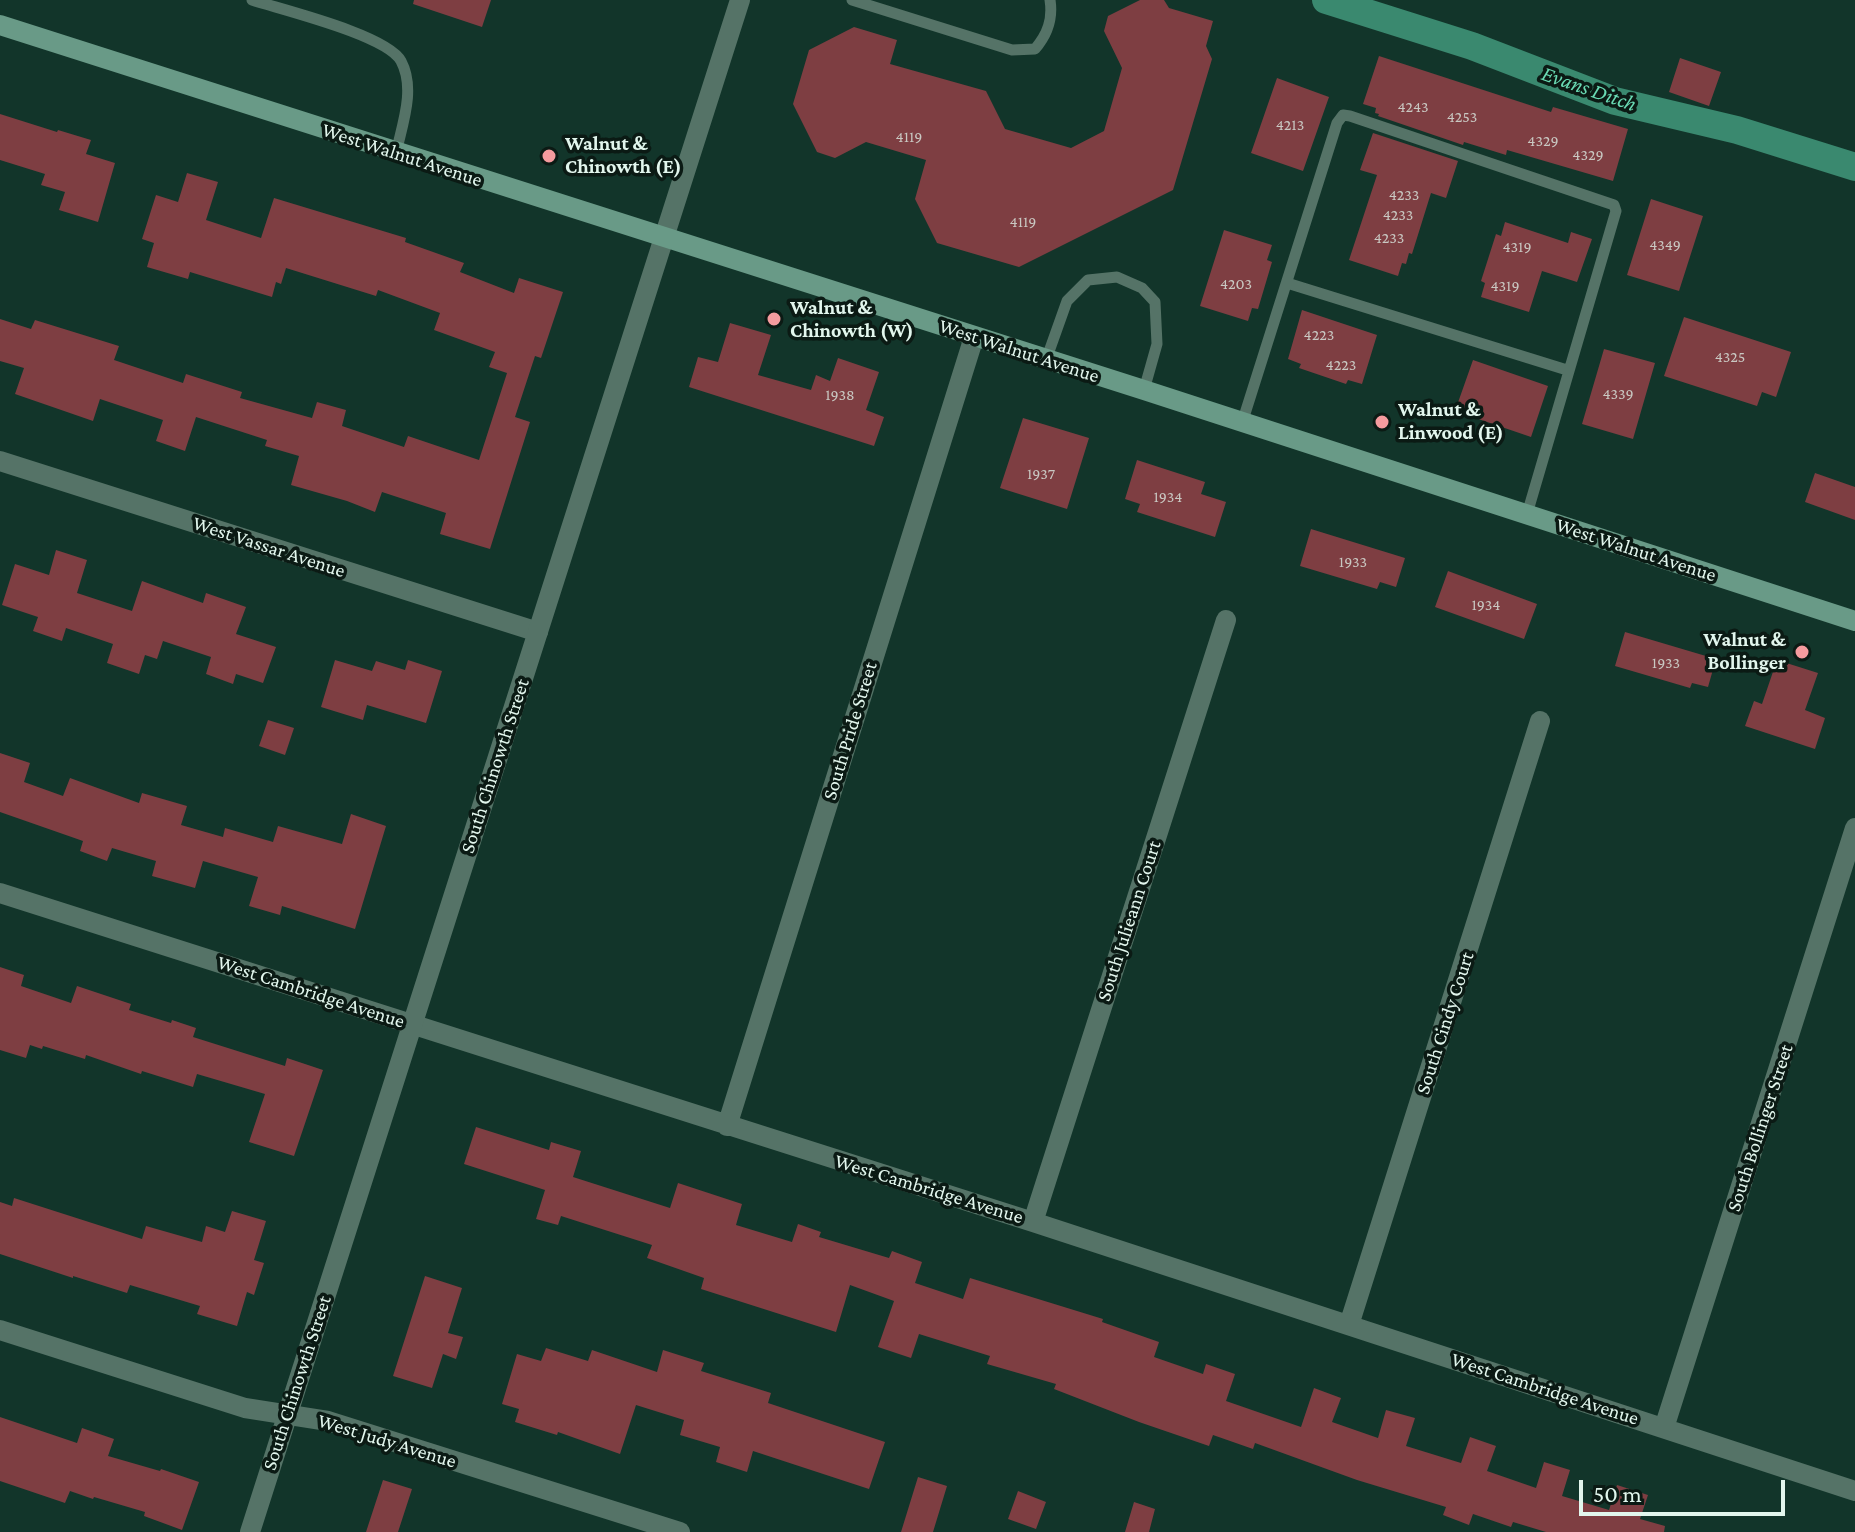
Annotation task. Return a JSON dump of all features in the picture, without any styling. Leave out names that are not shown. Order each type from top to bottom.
[{"type":"main road","name":"West Walnut Avenue","points":[[0,25],[1144,390],[1855,621]]},
{"type":"street","name":"South Chinowth Street","points":[[250,1532],[740,0]]},
{"type":"street","name":"South Pride Street","points":[[727,1126],[974,337]]},
{"type":"street","name":"West Vassar Avenue","points":[[0,461],[538,632]]},
{"type":"street","name":"South Julieann Court","points":[[1033,1222],[1226,620]]},
{"type":"street","name":"South Cindy Court","points":[[1349,1325],[1540,721]]},
{"type":"street","name":"South Bollinger Street","points":[[1664,1428],[1855,828]]},
{"type":"street","name":"West Cambridge Avenue","points":[[0,893],[1033,1222],[1855,1491]]},
{"type":"street","name":"West Judy Avenue","points":[[0,1330],[245,1408],[328,1421],[680,1532]]},
{"type":"lane","points":[[252,0],[370,38],[390,49],[401,61],[407,82],[407,99],[396,153]]},
{"type":"lane","points":[[852,0],[1012,50],[1035,49],[1052,15],[1050,0]]},
{"type":"lane","points":[[1242,423],[1337,123],[1343,115],[1350,116],[1614,205],[1616,211],[1527,514]]},
{"type":"lane","points":[[1046,360],[1067,301],[1088,280],[1117,277],[1142,288],[1155,302],[1157,344],[1144,390]]},
{"type":"lane","points":[[1287,283],[1567,370]]},
{"type":"building","points":[[414,0],[491,0],[482,27],[413,4]]},
{"type":"building","points":[[1140,0],[1164,0],[1169,8],[1213,21],[1206,46],[1212,59],[1173,190],[1019,267],[937,243],[915,199],[926,160],[866,142],[835,158],[817,152],[793,104],[809,50],[854,27],[897,40],[890,64],[986,91],[1005,129],[1071,148],[1104,131],[1122,68],[1104,31],[1108,16]]},
{"type":"building","points":[[1379,56],[1551,112],[1553,107],[1628,129],[1613,181],[1507,150],[1506,155],[1464,142],[1463,145],[1378,116],[1376,108],[1363,104]]},
{"type":"building","points":[[1680,58],[1721,72],[1709,106],[1669,92]]},
{"type":"building","points":[[1277,78],[1329,97],[1303,171],[1251,153]]},
{"type":"building","points":[[0,114],[91,140],[86,154],[115,163],[98,222],[59,210],[65,192],[41,185],[45,174],[0,160]]},
{"type":"building","points":[[1373,133],[1458,161],[1446,198],[1431,193],[1412,254],[1409,253],[1406,264],[1402,263],[1398,276],[1349,260],[1377,175],[1360,170]]},
{"type":"building","points":[[187,173],[218,182],[206,220],[261,238],[274,198],[406,238],[405,242],[464,263],[460,272],[514,293],[519,278],[563,292],[541,358],[535,356],[515,417],[530,422],[490,549],[440,534],[446,513],[382,492],[375,512],[291,485],[299,456],[265,446],[267,440],[196,417],[185,451],[156,441],[163,420],[100,399],[93,421],[15,394],[24,368],[0,361],[0,319],[31,329],[35,320],[119,346],[114,360],[183,383],[186,374],[242,392],[240,398],[312,418],[317,402],[346,410],[342,426],[404,447],[408,436],[479,460],[507,373],[489,367],[495,352],[434,330],[440,313],[378,290],[376,296],[286,268],[281,284],[276,282],[272,297],[190,272],[188,279],[147,267],[154,243],[142,239],[156,195],[178,202]]},
{"type":"building","points":[[1651,199],[1703,216],[1679,291],[1627,275]]},
{"type":"building","points":[[1505,222],[1568,243],[1571,232],[1592,239],[1577,282],[1542,271],[1529,312],[1481,297],[1485,283],[1481,281],[1496,234],[1501,236]]},
{"type":"building","points":[[1224,230],[1272,245],[1267,260],[1272,262],[1258,309],[1252,308],[1248,321],[1200,306]]},
{"type":"building","points":[[1302,310],[1377,335],[1362,384],[1348,380],[1346,384],[1299,368],[1301,364],[1288,359]]},
{"type":"building","points":[[1684,317],[1791,352],[1776,397],[1762,392],[1757,406],[1664,376]]},
{"type":"building","points":[[730,323],[771,335],[758,375],[811,390],[816,375],[830,381],[838,358],[879,372],[866,410],[884,417],[874,446],[689,387],[698,357],[718,362]]},
{"type":"building","points":[[1604,349],[1655,363],[1633,439],[1582,424]]},
{"type":"building","points":[[1473,360],[1548,386],[1531,437],[1455,411]]},
{"type":"building","points":[[1023,418],[1089,438],[1067,509],[1000,488]]},
{"type":"building","points":[[1137,460],[1205,482],[1201,494],[1226,502],[1215,537],[1137,512],[1140,504],[1125,499]]},
{"type":"building","points":[[1815,473],[1855,487],[1855,520],[1805,502]]},
{"type":"building","points":[[1311,529],[1405,558],[1396,587],[1380,582],[1377,589],[1300,566]]},
{"type":"building","points":[[56,550],[87,560],[77,593],[132,611],[142,581],[203,603],[206,593],[246,607],[236,634],[276,647],[263,683],[236,674],[233,684],[206,674],[211,657],[163,641],[157,659],[145,655],[139,674],[107,663],[113,644],[66,628],[62,641],[33,631],[38,617],[2,605],[15,564],[49,575]]},
{"type":"building","points":[[1448,571],[1537,604],[1524,639],[1435,607]]},
{"type":"building","points":[[1625,632],[1716,659],[1708,687],[1692,683],[1690,688],[1615,666]]},
{"type":"building","points":[[335,660],[372,671],[376,661],[405,670],[408,660],[442,671],[426,723],[367,705],[363,720],[321,707]]},
{"type":"building","points":[[1777,660],[1818,673],[1805,710],[1825,718],[1815,749],[1745,726],[1754,701],[1762,704]]},
{"type":"building","points":[[268,720],[294,728],[285,755],[259,746]]},
{"type":"building","points":[[0,753],[30,763],[24,782],[63,796],[70,778],[139,803],[142,793],[187,806],[181,825],[223,837],[225,828],[273,842],[278,826],[342,844],[351,814],[386,826],[355,929],[282,906],[280,915],[249,906],[258,877],[203,861],[195,888],[152,876],[156,861],[112,848],[107,861],[80,851],[83,841],[0,812]]},
{"type":"building","points":[[0,967],[24,975],[21,986],[71,1003],[77,986],[131,1004],[129,1010],[196,1028],[193,1037],[285,1066],[287,1058],[323,1070],[294,1156],[249,1142],[265,1094],[197,1074],[193,1087],[142,1071],[141,1074],[86,1055],[85,1059],[43,1046],[42,1049],[30,1045],[26,1058],[0,1050]]},
{"type":"building","points":[[476,1127],[549,1150],[551,1142],[581,1151],[573,1177],[670,1208],[678,1183],[742,1204],[736,1225],[792,1242],[798,1224],[821,1232],[819,1237],[889,1258],[892,1251],[922,1262],[915,1283],[963,1299],[970,1278],[1103,1319],[1102,1322],[1159,1342],[1154,1357],[1203,1374],[1206,1364],[1235,1374],[1226,1401],[1301,1427],[1314,1388],[1341,1398],[1332,1422],[1378,1438],[1386,1410],[1415,1418],[1406,1446],[1461,1463],[1470,1437],[1496,1446],[1487,1471],[1536,1488],[1544,1462],[1570,1470],[1562,1496],[1609,1510],[1617,1485],[1648,1495],[1640,1519],[1665,1526],[1664,1532],[1546,1532],[1513,1522],[1511,1527],[1473,1514],[1469,1525],[1443,1515],[1446,1507],[1357,1480],[1255,1443],[1253,1449],[1213,1435],[1209,1446],[1139,1422],[1054,1389],[1056,1384],[987,1364],[990,1356],[919,1334],[911,1358],[878,1347],[894,1301],[850,1285],[836,1332],[701,1289],[704,1278],[647,1258],[652,1245],[561,1216],[558,1225],[536,1219],[545,1190],[464,1164]]},
{"type":"building","points":[[14,1198],[142,1239],[146,1226],[202,1242],[206,1226],[225,1232],[232,1211],[266,1221],[254,1260],[264,1263],[254,1295],[247,1292],[237,1326],[197,1314],[200,1306],[130,1285],[127,1293],[0,1254],[0,1202],[12,1206]]},
{"type":"building","points":[[425,1276],[462,1288],[448,1333],[463,1337],[456,1359],[443,1354],[432,1388],[393,1376]]},
{"type":"building","points":[[546,1348],[588,1361],[592,1350],[657,1372],[663,1350],[704,1363],[701,1371],[771,1393],[768,1403],[885,1442],[869,1489],[753,1451],[747,1472],[716,1462],[720,1447],[680,1435],[684,1420],[636,1405],[620,1454],[558,1432],[557,1435],[515,1422],[519,1409],[502,1404],[517,1354],[541,1361]]},
{"type":"building","points":[[0,1417],[77,1443],[82,1428],[114,1439],[108,1456],[199,1482],[182,1530],[144,1516],[145,1512],[94,1497],[70,1491],[65,1503],[0,1481]]},
{"type":"building","points":[[918,1477],[947,1486],[933,1532],[901,1532]]},
{"type":"building","points":[[383,1480],[412,1489],[398,1532],[366,1532]]},
{"type":"building","points":[[1018,1491],[1046,1502],[1036,1529],[1008,1519]]},
{"type":"building","points":[[1134,1502],[1155,1509],[1149,1532],[1125,1532]]},
{"type":"waterway","name":"Evans Ditch","points":[[1326,0],[1472,46],[1615,101],[1737,130],[1855,167]]},
{"type":"place","name":"Walnut & Chinowth (E)","points":[[549,156]]},
{"type":"place","name":"Walnut & Chinowth (W)","points":[[774,319]]},
{"type":"place","name":"Walnut & Linwood (E)","points":[[1382,422]]},
{"type":"place","name":"Walnut & Bollinger","points":[[1802,652]]}]
